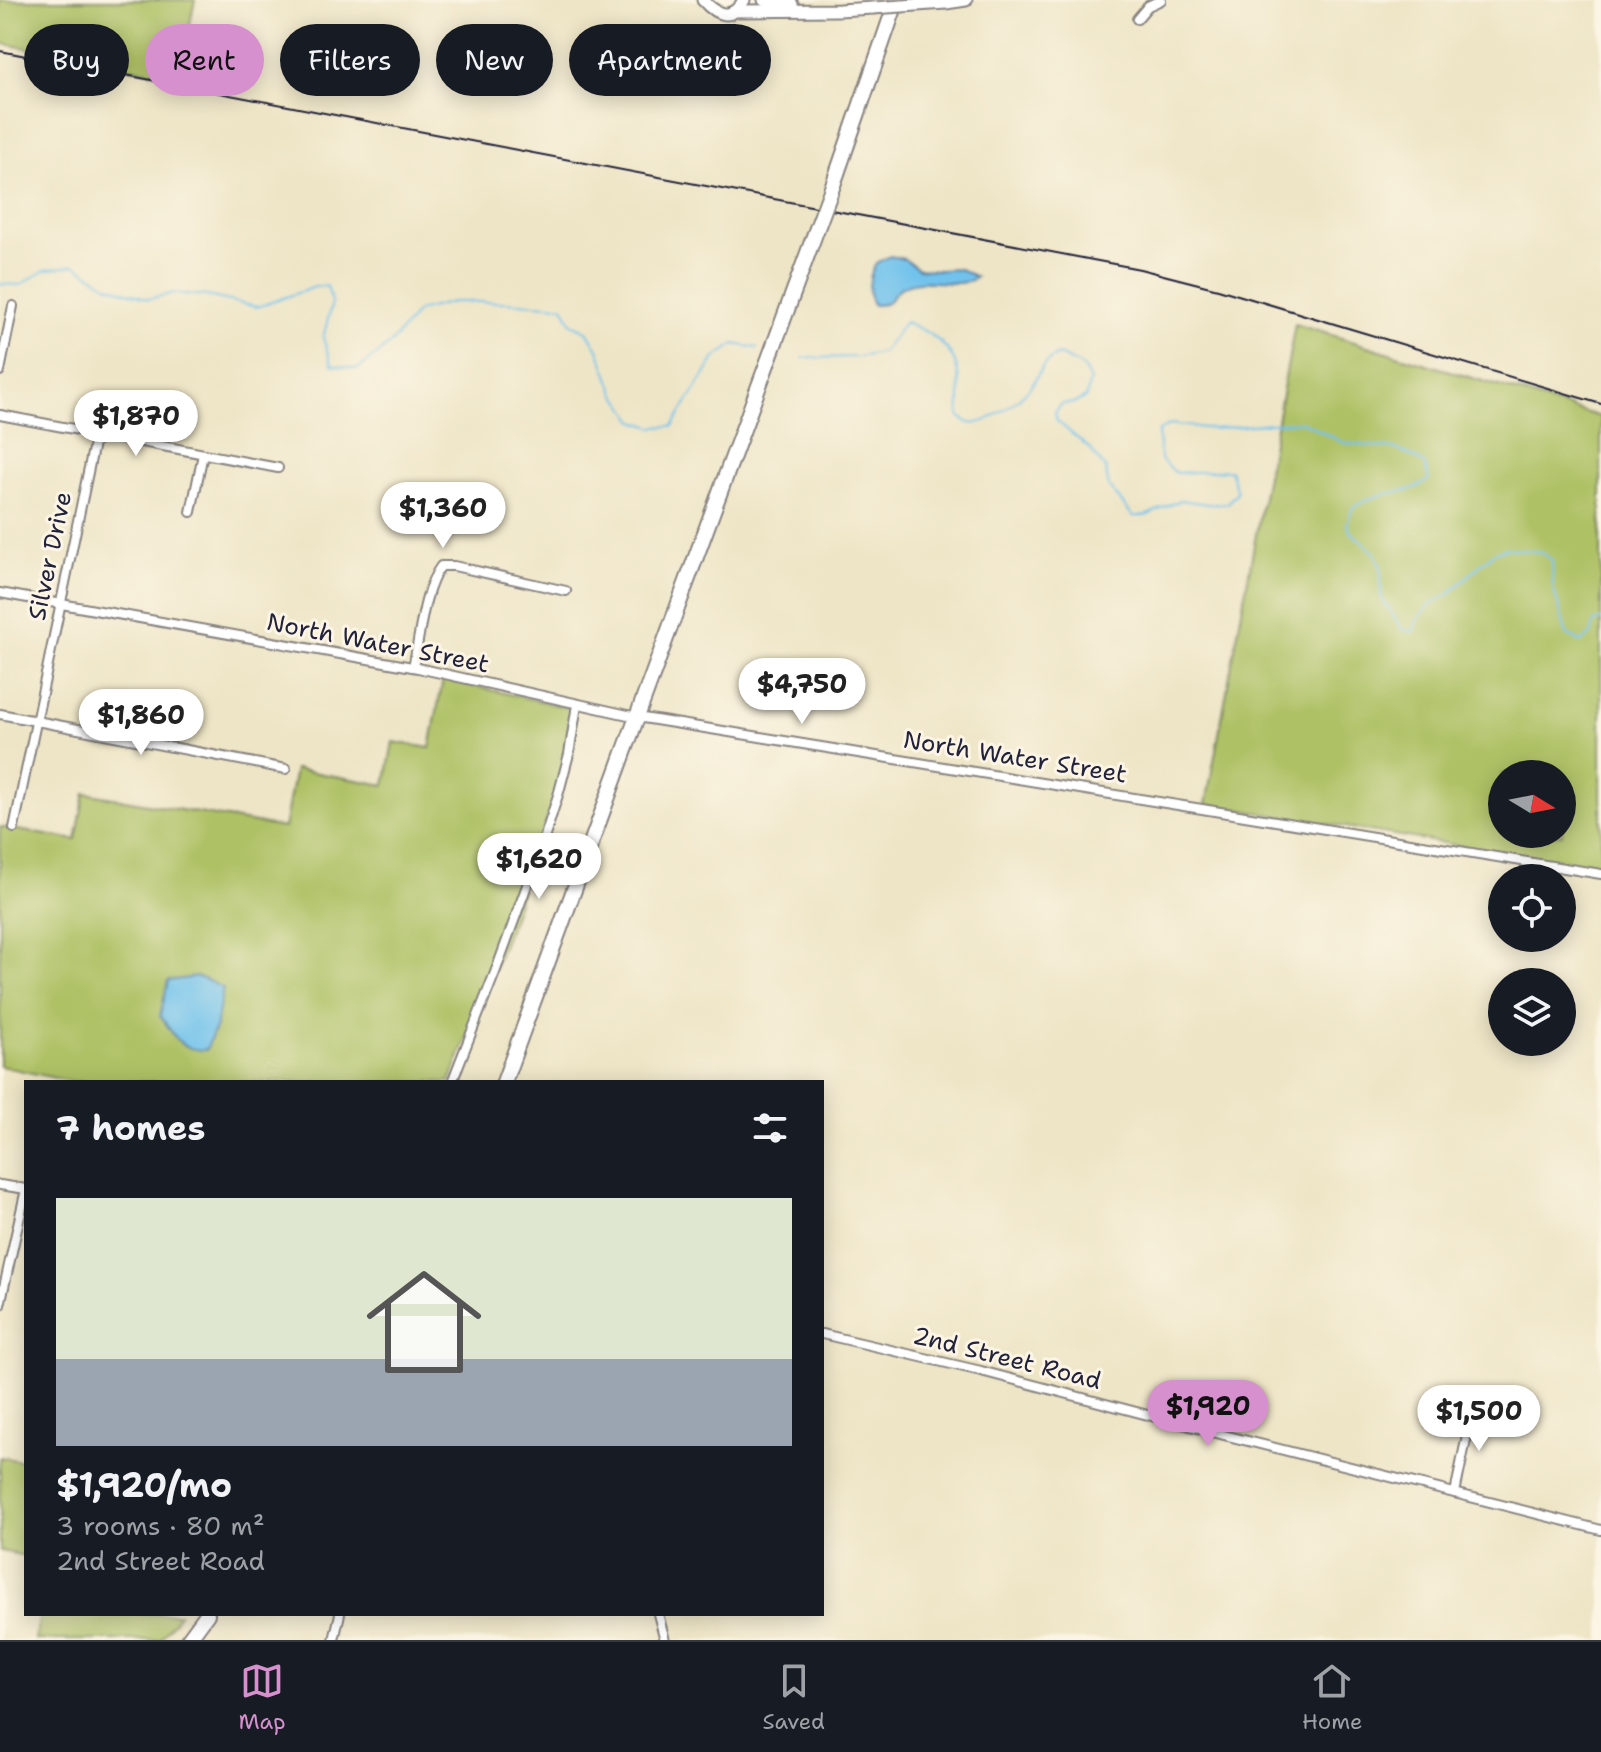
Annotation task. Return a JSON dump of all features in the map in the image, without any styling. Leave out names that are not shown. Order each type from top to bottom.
[{"type":"highway","points":[[505,1080],[833,185],[897,0]]},
{"type":"highway","points":[[188,1640],[206,1616]]},
{"type":"main road","points":[[736,11],[744,0]]},
{"type":"main road","points":[[764,0],[873,8]]},
{"type":"main road","points":[[705,1],[715,12],[729,14],[736,11],[839,10],[966,0]]},
{"type":"street","points":[[1137,19],[1148,6],[1161,0]]},
{"type":"street","points":[[0,371],[13,306]]},
{"type":"street","points":[[0,415],[278,468]]},
{"type":"street","name":"Silver Drive","points":[[14,828],[96,434]]},
{"type":"street","points":[[191,512],[203,454]]},
{"type":"street","points":[[413,667],[428,592],[441,566],[454,566],[566,591]]},
{"type":"street","name":"North Water Street","points":[[0,593],[413,667],[637,717],[1601,874]]},
{"type":"street","points":[[453,1080],[545,836],[569,754],[577,705]]},
{"type":"street","points":[[0,714],[286,769]]},
{"type":"street","points":[[0,1185],[24,1189]]},
{"type":"street","points":[[0,1305],[24,1198]]},
{"type":"street","name":"2nd Street Road","points":[[824,1334],[993,1374],[1601,1530]]},
{"type":"street","points":[[1455,1493],[1473,1406]]},
{"type":"street","points":[[334,1640],[340,1616]]},
{"type":"street","points":[[659,1616],[665,1640]]},
{"type":"green space","points":[[0,0],[195,0],[190,24],[145,24],[145,71],[129,68],[129,24],[24,24],[24,48],[0,43]]},
{"type":"green space","points":[[1295,324],[1601,417],[1601,869],[1206,804]]},
{"type":"green space","points":[[443,679],[570,708],[568,741],[558,787],[508,931],[451,1080],[64,1080],[0,1066],[0,827],[76,840],[85,793],[284,828],[295,769],[385,785],[393,742],[430,748]]},
{"type":"green space","points":[[0,1457],[24,1462],[24,1556],[0,1551]]},
{"type":"green space","points":[[40,1616],[178,1616],[160,1640],[35,1640]]},
{"type":"water","points":[[890,256],[904,259],[919,269],[960,269],[976,277],[960,283],[908,284],[895,292],[888,302],[873,305],[869,290],[872,272],[877,263]]},
{"type":"water","points":[[196,977],[223,988],[216,1026],[206,1050],[182,1044],[160,1016],[168,981]]},
{"type":"waterway","points":[[0,284],[20,285],[45,270],[75,265],[107,285],[148,299],[174,293],[207,296],[257,307],[315,287],[327,286],[332,303],[323,338],[332,365],[358,369],[391,343],[418,311],[452,302],[563,306],[572,324],[587,331],[598,349],[615,393],[635,421],[652,427],[673,426],[715,358],[735,344],[757,348]]},
{"type":"waterway","points":[[803,358],[859,357],[883,352],[905,322],[935,338],[952,357],[959,382],[959,416],[970,423],[984,421],[1011,405],[1030,387],[1044,365],[1059,355],[1082,366],[1090,380],[1086,397],[1075,403],[1062,404],[1055,412],[1057,421],[1091,450],[1105,468],[1109,487],[1133,516],[1145,516],[1181,500],[1227,504],[1237,492],[1230,470],[1176,473],[1160,459],[1158,432],[1170,424],[1214,429],[1303,422],[1344,443],[1396,449],[1425,465],[1429,479],[1418,487],[1375,497],[1353,507],[1347,523],[1350,531],[1374,552],[1381,567],[1381,597],[1402,629],[1413,632],[1417,620],[1430,605],[1449,594],[1493,553],[1506,548],[1541,552],[1552,560],[1553,587],[1567,635],[1581,642],[1591,635],[1594,622],[1601,620]]},
{"type":"railway","points":[[0,51],[1140,269],[1218,289],[1601,404]]}]
